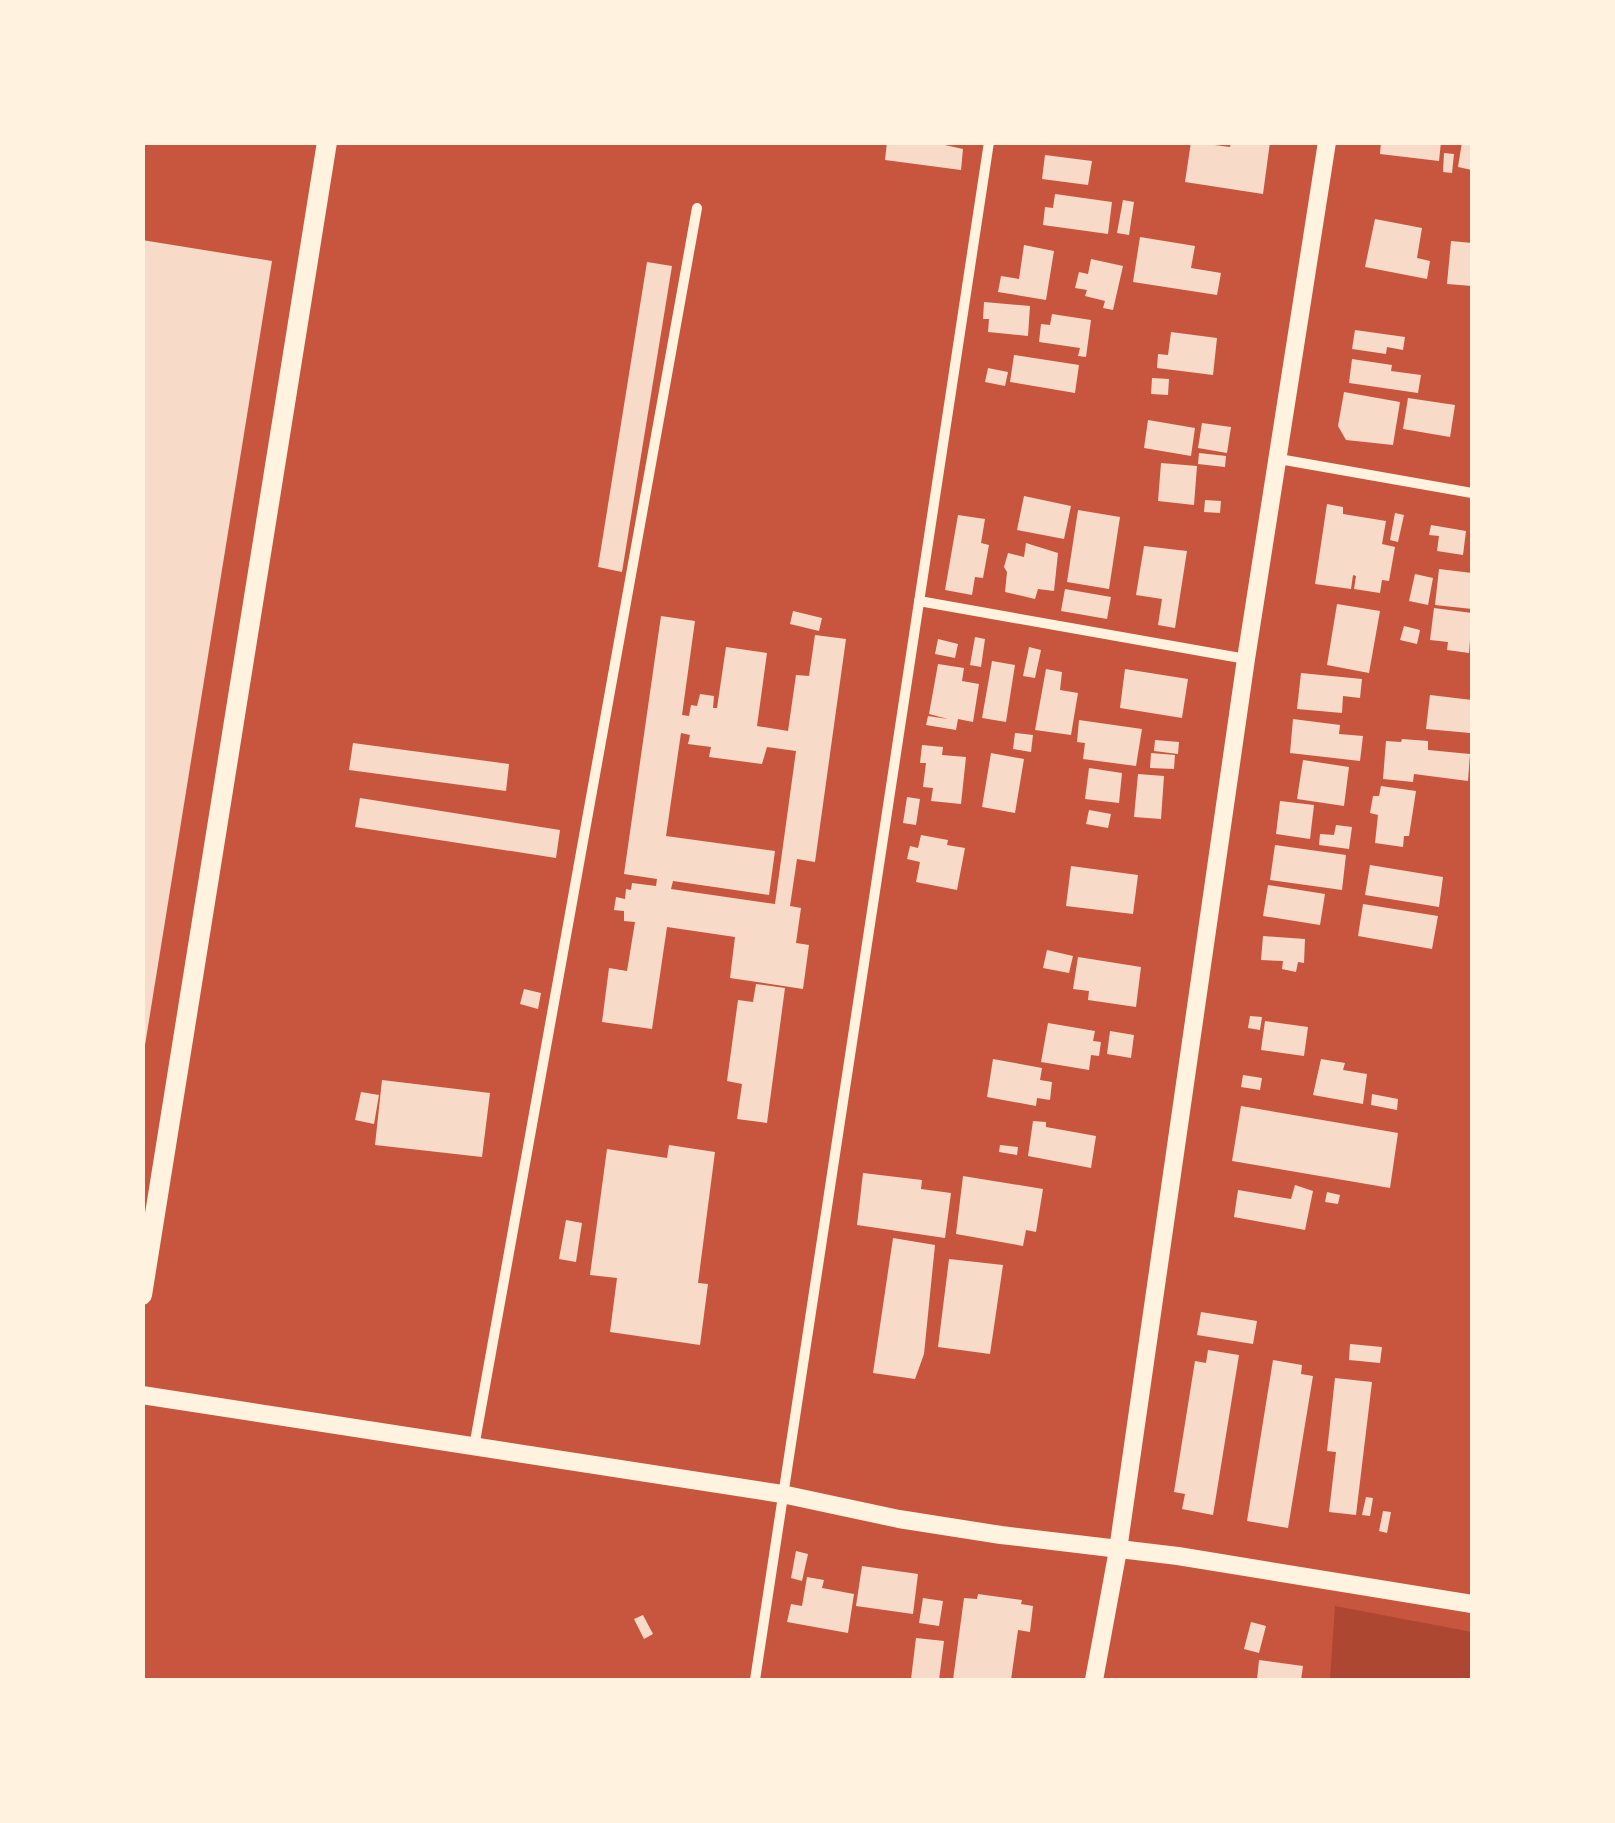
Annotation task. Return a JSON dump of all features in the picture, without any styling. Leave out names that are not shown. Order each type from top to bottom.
[{"type":"main road","points":[[142,1294],[327,142]]},
{"type":"street","points":[[755,1680],[989,142]]},
{"type":"street","points":[[1094,1680],[1118,1550],[1246,658],[1328,142]]},
{"type":"street","points":[[474,1446],[697,208]]},
{"type":"street","points":[[1279,460],[1472,493]]},
{"type":"street","points":[[918,601],[1246,658]]},
{"type":"street","points":[[142,1395],[782,1494],[898,1519],[1178,1556],[1472,1604]]},
{"type":"shaded area","points":[[1335,1606],[1472,1632],[1472,1680],[1330,1680]]},
{"type":"building","points":[[887,142],[931,142],[963,149],[961,170],[885,160]]},
{"type":"building","points":[[1191,142],[1230,147],[1231,142],[1270,142],[1263,194],[1185,182]]},
{"type":"building","points":[[1381,142],[1441,142],[1439,161],[1380,154]]},
{"type":"building","points":[[1462,142],[1472,142],[1472,170],[1458,167]]},
{"type":"building","points":[[1444,153],[1454,154],[1452,173],[1443,172]]},
{"type":"building","points":[[1045,155],[1092,161],[1088,185],[1042,179]]},
{"type":"building","points":[[1055,194],[1112,202],[1108,234],[1043,225],[1045,207],[1053,208]]},
{"type":"building","points":[[1123,200],[1134,202],[1129,235],[1117,233]]},
{"type":"building","points":[[1375,219],[1422,228],[1417,258],[1430,261],[1427,279],[1365,267]]},
{"type":"building","points":[[1140,237],[1195,246],[1191,268],[1221,273],[1217,295],[1133,282]]},
{"type":"building","points":[[142,240],[272,261],[145,1045],[142,1044]]},
{"type":"building","points":[[1451,241],[1472,243],[1472,286],[1447,284]]},
{"type":"building","points":[[1024,245],[1054,251],[1046,300],[998,292],[1001,276],[1019,279]]},
{"type":"building","points":[[1091,259],[1123,266],[1113,310],[1103,308],[1105,301],[1085,296],[1087,290],[1075,288],[1079,272],[1088,274]]},
{"type":"building","points":[[647,262],[672,266],[622,572],[598,567]]},
{"type":"building","points":[[984,302],[1030,306],[1028,336],[988,332],[989,319],[983,319]]},
{"type":"building","points":[[1052,314],[1091,320],[1086,357],[1078,356],[1080,348],[1039,342],[1041,324],[1050,325]]},
{"type":"building","points":[[1355,330],[1405,337],[1403,350],[1387,347],[1386,354],[1352,349]]},
{"type":"building","points":[[1171,332],[1217,338],[1213,375],[1157,368],[1158,354],[1168,355]]},
{"type":"building","points":[[1014,355],[1079,365],[1075,393],[1010,382]]},
{"type":"building","points":[[1352,359],[1392,365],[1391,371],[1421,375],[1418,393],[1349,383]]},
{"type":"building","points":[[988,368],[1008,372],[1005,386],[985,382]]},
{"type":"building","points":[[1152,378],[1169,379],[1168,395],[1151,394]]},
{"type":"building","points":[[1344,392],[1400,402],[1393,445],[1346,440],[1338,426]]},
{"type":"building","points":[[1408,398],[1455,405],[1450,437],[1403,429]]},
{"type":"building","points":[[1148,420],[1195,428],[1191,456],[1144,448]]},
{"type":"building","points":[[1202,423],[1231,427],[1227,453],[1198,448]]},
{"type":"building","points":[[1199,453],[1226,456],[1225,467],[1198,464]]},
{"type":"building","points":[[1161,463],[1197,466],[1194,505],[1158,501]]},
{"type":"building","points":[[1024,496],[1071,506],[1064,539],[1017,530]]},
{"type":"building","points":[[1205,500],[1221,501],[1220,513],[1204,512]]},
{"type":"building","points":[[1327,504],[1343,507],[1343,514],[1386,521],[1382,544],[1395,547],[1389,581],[1382,580],[1380,593],[1354,589],[1353,575],[1351,589],[1315,584]]},
{"type":"building","points":[[1078,510],[1120,517],[1109,589],[1067,582]]},
{"type":"building","points":[[1395,513],[1404,515],[1398,542],[1390,540]]},
{"type":"building","points":[[958,515],[985,519],[981,543],[989,545],[983,578],[975,577],[972,595],[945,590]]},
{"type":"building","points":[[1431,525],[1466,531],[1463,555],[1437,551],[1439,536],[1429,535]]},
{"type":"building","points":[[1026,543],[1058,553],[1054,591],[1038,589],[1035,599],[1005,592],[1008,553],[1024,557]]},
{"type":"building","points":[[1144,546],[1187,551],[1175,628],[1158,625],[1162,599],[1136,595]]},
{"type":"building","points":[[1439,569],[1472,573],[1472,609],[1435,605]]},
{"type":"building","points":[[1415,574],[1433,578],[1428,605],[1409,601]]},
{"type":"building","points":[[1065,589],[1111,597],[1107,619],[1061,611]]},
{"type":"building","points":[[1337,604],[1380,611],[1369,673],[1327,665]]},
{"type":"building","points":[[1434,608],[1472,613],[1469,653],[1447,650],[1448,642],[1430,640]]},
{"type":"building","points":[[793,611],[822,618],[819,631],[790,624]]},
{"type":"building","points":[[661,616],[695,621],[682,715],[689,716],[691,705],[697,706],[700,694],[714,696],[713,708],[717,708],[726,647],[767,653],[757,726],[788,731],[796,675],[809,676],[815,635],[846,639],[815,862],[797,859],[790,906],[801,908],[796,943],[809,945],[803,989],[730,978],[735,937],[667,927],[652,1029],[602,1022],[609,968],[627,971],[635,922],[624,921],[624,911],[614,910],[616,897],[625,899],[626,889],[631,890],[632,883],[656,886],[657,879],[624,874]],"holes":[[[681,733],[690,735],[688,744],[711,747],[709,757],[762,764],[767,747],[796,751],[775,904],[671,889],[673,881],[769,895],[775,851],[666,836]]]},
{"type":"building","points":[[1404,626],[1420,630],[1417,644],[1400,640]]},
{"type":"building","points":[[975,637],[985,639],[981,667],[970,665]]},
{"type":"building","points":[[938,639],[958,644],[955,658],[935,654]]},
{"type":"building","points":[[1029,647],[1041,650],[1035,678],[1023,676]]},
{"type":"building","points":[[992,661],[1015,665],[1006,722],[982,718]]},
{"type":"building","points":[[938,664],[964,668],[962,681],[979,684],[973,722],[958,719],[956,730],[926,725],[928,716],[948,719],[929,714]]},
{"type":"building","points":[[1046,669],[1062,672],[1060,690],[1078,693],[1071,735],[1035,730]]},
{"type":"building","points":[[1125,669],[1188,679],[1182,718],[1120,708]]},
{"type":"building","points":[[1301,673],[1362,679],[1360,698],[1343,696],[1342,713],[1297,709]]},
{"type":"building","points":[[1430,695],[1472,700],[1470,733],[1426,729]]},
{"type":"building","points":[[1293,719],[1340,725],[1339,734],[1363,736],[1360,761],[1290,753]]},
{"type":"building","points":[[1079,720],[1142,729],[1136,766],[1083,759],[1085,743],[1077,742]]},
{"type":"building","points":[[1015,733],[1033,735],[1031,752],[1013,749]]},
{"type":"building","points":[[1155,740],[1179,742],[1178,754],[1154,751]]},
{"type":"building","points":[[1386,741],[1428,741],[1428,750],[1470,754],[1468,781],[1414,774],[1413,782],[1383,779]]},
{"type":"building","points":[[353,743],[509,764],[506,791],[349,770]]},
{"type":"building","points":[[922,745],[943,747],[942,755],[966,757],[961,804],[931,801],[933,788],[923,787],[926,763],[920,763]]},
{"type":"building","points":[[991,753],[1024,759],[1015,813],[982,807]]},
{"type":"building","points":[[1151,753],[1175,755],[1174,769],[1150,768]]},
{"type":"building","points":[[1303,760],[1349,767],[1344,806],[1297,799]]},
{"type":"building","points":[[1089,768],[1122,773],[1119,803],[1085,799]]},
{"type":"building","points":[[1138,774],[1164,776],[1161,819],[1134,817]]},
{"type":"building","points":[[1381,786],[1416,791],[1409,836],[1404,836],[1403,847],[1375,843],[1378,815],[1370,813],[1373,796],[1379,796]]},
{"type":"building","points":[[907,797],[920,799],[916,825],[903,823]]},
{"type":"building","points":[[360,798],[560,830],[556,858],[355,827]]},
{"type":"building","points":[[1280,801],[1314,805],[1310,839],[1276,834]]},
{"type":"building","points":[[1089,810],[1111,814],[1108,828],[1086,824]]},
{"type":"building","points":[[1336,825],[1352,827],[1349,849],[1319,845],[1320,834],[1334,835]]},
{"type":"building","points":[[921,835],[965,848],[957,890],[916,882],[920,862],[907,859],[910,846],[918,848]]},
{"type":"building","points":[[1275,845],[1346,855],[1342,890],[1270,880]]},
{"type":"building","points":[[1370,865],[1443,877],[1439,907],[1365,895]]},
{"type":"building","points":[[1071,866],[1138,875],[1133,914],[1066,906]]},
{"type":"building","points":[[1268,885],[1325,894],[1320,925],[1263,916]]},
{"type":"building","points":[[1363,904],[1438,916],[1432,949],[1358,936]]},
{"type":"building","points":[[1263,936],[1305,939],[1304,963],[1298,962],[1296,972],[1282,969],[1283,961],[1261,960]]},
{"type":"building","points":[[1047,950],[1073,956],[1069,973],[1043,968]]},
{"type":"building","points":[[1078,957],[1141,967],[1136,1007],[1088,1000],[1089,991],[1073,989]]},
{"type":"building","points":[[756,984],[785,988],[767,1123],[737,1119],[742,1084],[727,1081],[738,1000],[753,1002]]},
{"type":"building","points":[[524,989],[541,993],[538,1009],[520,1004]]},
{"type":"building","points":[[1250,1016],[1262,1017],[1260,1030],[1248,1028]]},
{"type":"building","points":[[1265,1021],[1308,1027],[1304,1056],[1261,1050]]},
{"type":"building","points":[[1048,1023],[1095,1031],[1093,1041],[1101,1042],[1099,1056],[1091,1055],[1089,1070],[1041,1062]]},
{"type":"building","points":[[1110,1031],[1134,1035],[1131,1058],[1107,1054]]},
{"type":"building","points":[[993,1059],[1042,1068],[1040,1080],[1052,1082],[1050,1100],[1037,1098],[1036,1106],[987,1097]]},
{"type":"building","points":[[1321,1059],[1345,1063],[1343,1070],[1367,1074],[1363,1104],[1313,1095]]},
{"type":"building","points":[[1243,1075],[1262,1078],[1260,1090],[1241,1087]]},
{"type":"building","points":[[382,1080],[490,1093],[482,1157],[375,1145]]},
{"type":"building","points":[[361,1092],[379,1095],[374,1124],[355,1120]]},
{"type":"building","points":[[1372,1094],[1398,1099],[1397,1110],[1371,1105]]},
{"type":"building","points":[[1241,1106],[1398,1133],[1390,1188],[1232,1161]]},
{"type":"building","points":[[1033,1121],[1096,1136],[1091,1168],[1028,1156]]},
{"type":"building","points":[[669,1145],[715,1152],[698,1283],[708,1284],[700,1345],[610,1332],[617,1278],[590,1275],[607,1149],[667,1158]]},
{"type":"building","points":[[1000,1145],[1018,1147],[1017,1155],[999,1152]]},
{"type":"building","points":[[863,1173],[922,1180],[921,1189],[951,1193],[945,1238],[857,1225]]},
{"type":"building","points":[[963,1176],[1043,1189],[1036,1232],[1026,1230],[1023,1246],[956,1234]]},
{"type":"building","points":[[1295,1185],[1313,1191],[1305,1230],[1234,1217],[1238,1190],[1291,1199]]},
{"type":"building","points":[[1327,1192],[1340,1195],[1338,1204],[1325,1202]]},
{"type":"building","points":[[566,1220],[582,1223],[576,1262],[559,1259]]},
{"type":"building","points":[[893,1238],[935,1245],[924,1354],[915,1379],[873,1373]]},
{"type":"building","points":[[949,1259],[1003,1265],[990,1354],[938,1347]]},
{"type":"building","points":[[1201,1312],[1257,1321],[1253,1344],[1197,1335]]},
{"type":"building","points":[[1350,1344],[1382,1347],[1380,1363],[1349,1360]]},
{"type":"building","points":[[1208,1350],[1239,1355],[1213,1515],[1182,1509],[1185,1494],[1174,1492],[1195,1361],[1206,1363]]},
{"type":"building","points":[[1273,1360],[1302,1365],[1301,1374],[1313,1376],[1288,1528],[1247,1521]]},
{"type":"building","points":[[1335,1378],[1372,1382],[1356,1515],[1329,1512],[1336,1452],[1327,1451]]},
{"type":"building","points":[[1366,1497],[1373,1498],[1370,1516],[1362,1515]]},
{"type":"building","points":[[1383,1511],[1391,1512],[1387,1533],[1379,1531]]},
{"type":"building","points":[[796,1551],[808,1554],[802,1581],[791,1578]]},
{"type":"building","points":[[862,1566],[918,1574],[913,1614],[856,1606]]},
{"type":"building","points":[[807,1577],[824,1580],[822,1588],[854,1594],[848,1633],[787,1622],[791,1604],[802,1606]]},
{"type":"building","points":[[978,1594],[1022,1600],[1021,1604],[1033,1606],[1030,1632],[1018,1630],[1011,1680],[953,1680],[964,1598],[977,1599]]},
{"type":"building","points":[[923,1598],[943,1601],[939,1626],[919,1623]]},
{"type":"building","points":[[643,1615],[653,1634],[644,1639],[634,1619]]},
{"type":"building","points":[[1251,1622],[1266,1626],[1259,1653],[1244,1649]]},
{"type":"building","points":[[916,1638],[944,1641],[939,1680],[911,1679]]},
{"type":"building","points":[[1259,1660],[1303,1666],[1301,1680],[1257,1680]]}]
